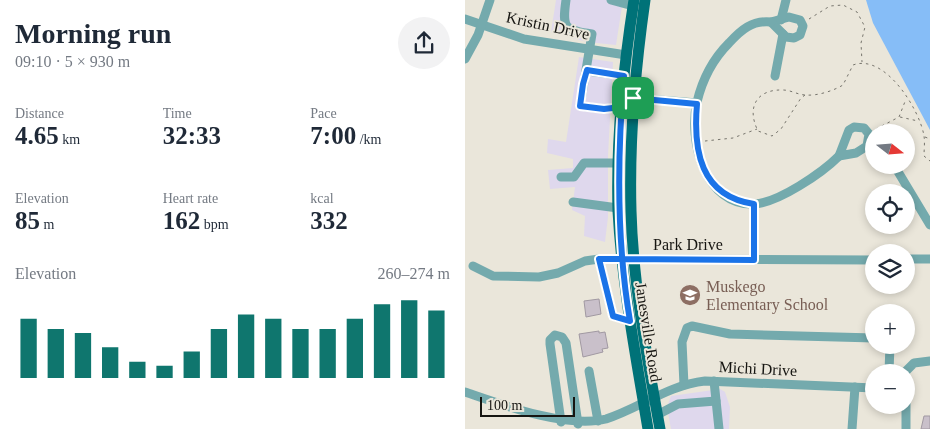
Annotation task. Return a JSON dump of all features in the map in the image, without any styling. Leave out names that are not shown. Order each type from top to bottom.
[{"type":"main road","name":"Janesville Road","points":[[645,0],[634,95],[631,202],[634,259],[649,399],[648,429]]},
{"type":"main road","name":"Janesville Road","points":[[633,3],[621,112],[618,208],[630,321],[649,399],[657,415],[660,429]]},
{"type":"main road","points":[[621,112],[634,95],[633,66],[626,55],[635,48],[640,38]]},
{"type":"main road","points":[[624,73],[627,92],[630,97],[634,95]]},
{"type":"street","points":[[465,59],[476,41],[490,0]]},
{"type":"street","points":[[566,0],[563,21],[567,28],[573,32],[592,34],[591,50],[580,106],[621,112]]},
{"type":"street","points":[[611,0],[633,3]]},
{"type":"street","points":[[781,20],[786,0]]},
{"type":"street","points":[[771,22],[790,38],[797,37],[802,32],[803,24],[796,17],[771,22],[760,21],[746,27],[724,48],[707,75],[697,104],[697,142],[705,171],[715,188],[731,199],[754,204],[788,192],[805,182],[839,156],[865,149]]},
{"type":"street","name":"Kristin Drive","points":[[465,18],[524,39],[626,55]]},
{"type":"street","points":[[775,76],[783,34]]},
{"type":"street","points":[[587,70],[624,73]]},
{"type":"street","points":[[634,95],[697,104]]},
{"type":"street","points":[[839,156],[849,130],[860,127],[865,131]]},
{"type":"street","points":[[561,177],[574,177],[585,162],[618,163]]},
{"type":"street","points":[[899,174],[930,225]]},
{"type":"street","points":[[573,202],[618,208]]},
{"type":"street","points":[[754,204],[754,260]]},
{"type":"street","points":[[599,259],[613,316],[630,321]]},
{"type":"street","name":"Park Drive","points":[[473,266],[493,276],[539,277],[558,273],[585,261],[599,259],[865,260]]},
{"type":"street","points":[[915,259],[930,259]]},
{"type":"street","points":[[684,385],[682,342],[687,328],[692,326],[730,334],[865,338]]},
{"type":"street","points":[[561,422],[550,344],[550,340],[555,335],[562,338],[566,343],[574,426]]},
{"type":"street","points":[[913,364],[930,361]]},
{"type":"street","points":[[589,371],[602,424]]},
{"type":"street","points":[[714,381],[719,429]]},
{"type":"street","name":"Michi Drive","points":[[465,392],[574,426],[602,424],[649,399],[684,385],[714,381],[865,388]]},
{"type":"street","points":[[852,429],[855,388]]},
{"type":"street","points":[[657,415],[678,404],[716,401]]},
{"type":"street","points":[[907,414],[907,429]]},
{"type":"path","points":[[803,24],[829,6],[843,5],[851,8],[857,12],[865,27],[861,43],[862,63]]},
{"type":"path","points":[[805,96],[785,90],[766,91],[759,96],[754,106],[757,129],[764,134],[772,136],[781,129],[801,98],[839,88],[843,85],[853,65],[862,63],[874,65],[893,78],[907,98],[925,137],[924,156],[930,161]]},
{"type":"path","points":[[885,124],[899,117],[907,98]]},
{"type":"path","points":[[899,117],[919,122]]},
{"type":"path","points":[[697,142],[733,138],[757,129]]},
{"type":"path","points":[[925,137],[930,140]]},
{"type":"shaded area","points":[[556,0],[623,0],[616,45],[587,42],[551,32]]},
{"type":"shaded area","points":[[579,57],[613,62],[608,156],[608,217],[605,242],[584,236],[585,216],[572,210],[575,187],[550,189],[548,170],[573,168],[573,159],[547,153],[548,139],[566,142]]},
{"type":"shaded area","points":[[720,389],[725,392],[730,407],[729,429],[671,429],[667,407],[671,396]]},
{"type":"water","points":[[866,0],[930,0],[930,130],[873,23]]},
{"type":"building","points":[[599,299],[601,314],[586,317],[584,301]]},
{"type":"building","points":[[599,331],[599,333],[605,332],[608,348],[602,349],[603,352],[583,357],[579,334]]},
{"type":"building","points":[[924,416],[930,416],[930,429],[921,429]]},
{"type":"place","name":"Muskego Elementary School","points":[[690,295]]},
{"type":"route","points":[[633,98],[625,107],[621,116],[621,107],[604,109],[580,106],[587,70],[624,76],[621,116],[619,128],[618,183],[622,259],[630,321],[613,316],[599,259],[613,260],[622,259],[754,260],[755,231],[754,204],[740,202],[723,194],[715,188],[705,171],[697,142],[695,120],[697,104],[633,98]]}]
